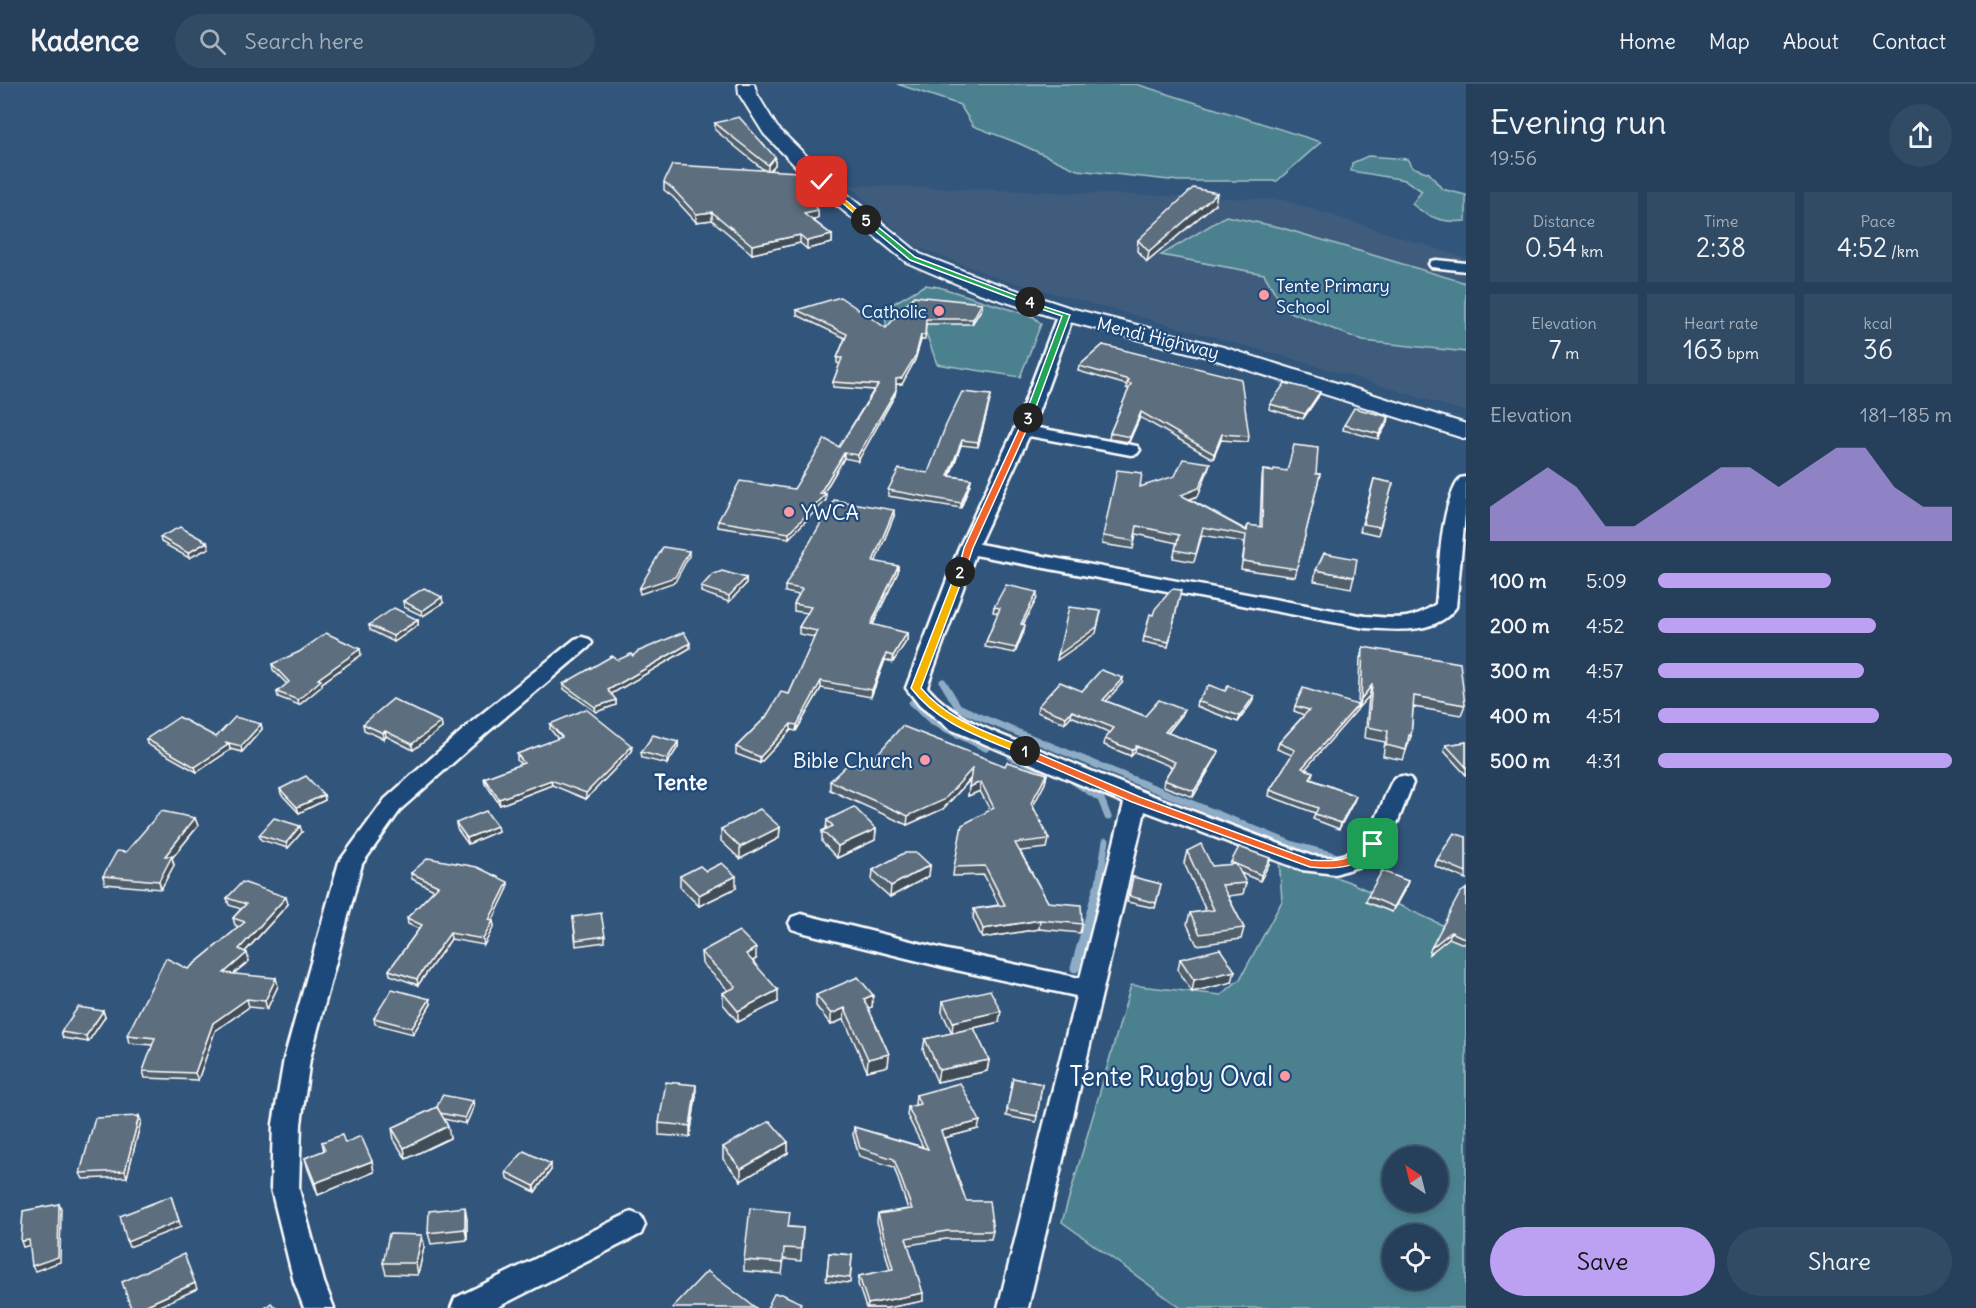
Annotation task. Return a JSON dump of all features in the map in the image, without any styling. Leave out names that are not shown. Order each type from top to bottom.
[{"type":"main road","name":"Mendi Highway","points":[[746,84],[748,94],[770,130],[831,191],[913,258],[984,287],[1066,315],[1215,352],[1466,432]]},
{"type":"street","points":[[1436,264],[1466,267]]},
{"type":"street","points":[[1066,315],[1023,430],[968,548],[916,688],[927,701],[958,724],[1136,799],[1310,864],[1337,866],[1361,857],[1382,834],[1402,783]]},
{"type":"street","points":[[1023,430],[1131,450]]},
{"type":"street","points":[[968,548],[1365,622],[1396,624],[1424,621],[1446,607],[1466,482]]},
{"type":"street","points":[[319,1308],[309,1282],[285,1189],[287,1124],[299,1050],[351,862],[393,804],[482,725],[582,643]]},
{"type":"street","points":[[1013,1308],[1136,799]]},
{"type":"street","points":[[801,923],[947,959],[1090,990]]},
{"type":"street","points":[[466,1308],[631,1225]]},
{"type":"shaded area","name":"Tente Primary School","points":[[849,185],[1284,200],[1466,258],[1466,412],[1308,363],[998,278],[912,245]]},
{"type":"green space","points":[[897,84],[1136,84],[1321,142],[1277,181],[1179,181],[1077,170],[1018,143],[973,126],[960,105]]},
{"type":"green space","points":[[1368,156],[1407,159],[1412,167],[1429,173],[1442,189],[1466,195],[1466,221],[1443,220],[1418,209],[1412,204],[1422,191],[1405,180],[1351,171],[1352,163]]},
{"type":"green space","points":[[1226,216],[1279,227],[1466,283],[1466,352],[1363,341],[1285,310],[1264,274],[1161,255]]},
{"type":"green space","points":[[925,285],[939,287],[1034,317],[1041,324],[1020,377],[937,364],[926,333],[887,331],[884,309]]},
{"type":"green space","name":"Tente Rugby Oval","points":[[1279,859],[1347,881],[1466,936],[1466,1308],[1181,1308],[1062,1222],[1131,985],[1221,995],[1240,979],[1282,901]]},
{"type":"building","points":[[739,117],[775,157],[768,165],[715,123]]},
{"type":"building","points":[[672,165],[799,172],[818,211],[804,214],[832,235],[807,241],[800,235],[752,245],[712,212],[696,214],[664,182]]},
{"type":"building","points":[[1193,188],[1217,193],[1149,252],[1138,240]]},
{"type":"building","points":[[914,296],[982,303],[973,319],[926,319],[925,335],[921,335],[916,355],[902,378],[896,379],[896,390],[858,455],[844,453],[820,493],[826,494],[789,533],[718,521],[740,481],[794,489],[825,439],[839,447],[878,385],[833,382],[842,358],[837,358],[847,334],[797,310],[840,297],[886,328]]},
{"type":"building","points":[[1103,345],[1241,379],[1249,436],[1222,434],[1214,454],[1141,412],[1130,437],[1110,433],[1131,384],[1127,383],[1129,380],[1079,366]]},
{"type":"building","points":[[1285,383],[1320,392],[1305,414],[1270,404]]},
{"type":"building","points":[[962,392],[991,395],[978,442],[962,440],[948,476],[971,479],[961,503],[888,490],[899,469],[928,473],[946,425]]},
{"type":"building","points":[[1354,408],[1389,417],[1379,434],[1344,425]]},
{"type":"building","points":[[1294,445],[1318,448],[1316,474],[1320,474],[1297,569],[1243,561],[1246,535],[1203,527],[1196,554],[1175,550],[1179,535],[1137,526],[1134,541],[1103,536],[1117,470],[1142,473],[1140,487],[1175,476],[1183,459],[1210,463],[1199,488],[1181,495],[1247,531],[1248,525],[1262,527],[1263,470],[1287,471]]},
{"type":"building","points":[[1374,479],[1393,483],[1380,527],[1363,524]]},
{"type":"building","points":[[834,500],[894,510],[873,561],[898,566],[871,624],[907,633],[893,656],[886,654],[872,690],[821,681],[797,725],[791,724],[760,757],[736,747],[766,717],[781,692],[789,694],[817,631],[799,627],[811,607],[794,604],[802,589],[785,586]]},
{"type":"building","points":[[180,527],[207,542],[188,553],[160,537]]},
{"type":"building","points":[[663,547],[689,551],[675,577],[639,589]]},
{"type":"building","points":[[1324,553],[1357,559],[1354,577],[1316,570]]},
{"type":"building","points":[[722,571],[746,578],[729,596],[701,587],[712,575]]},
{"type":"building","points":[[1006,585],[1037,592],[1021,624],[1025,625],[1016,648],[986,642],[1000,608],[994,607]]},
{"type":"building","points":[[424,588],[442,597],[422,611],[403,601]]},
{"type":"building","points":[[1172,589],[1181,590],[1169,642],[1144,637],[1150,614],[1153,615],[1155,609]]},
{"type":"building","points":[[1069,607],[1101,611],[1097,627],[1058,655]]},
{"type":"building","points":[[394,608],[418,620],[393,636],[369,625]]},
{"type":"building","points":[[684,632],[690,643],[608,690],[616,700],[595,707],[563,684],[612,656],[618,660],[631,654],[633,656],[637,652]]},
{"type":"building","points":[[326,633],[360,649],[318,679],[321,680],[298,700],[277,692],[289,682],[272,664],[299,652]]},
{"type":"building","points":[[1363,647],[1460,663],[1465,705],[1414,696],[1411,736],[1409,735],[1406,750],[1386,745],[1388,731],[1368,727],[1372,685],[1361,699]]},
{"type":"building","points":[[1101,670],[1123,678],[1103,700],[1145,716],[1159,700],[1184,710],[1165,732],[1219,751],[1194,791],[1164,780],[1175,762],[1136,746],[1132,750],[1105,739],[1114,728],[1072,711],[1066,717],[1038,706],[1060,682],[1082,691]]},
{"type":"building","points":[[1209,685],[1225,691],[1228,686],[1254,696],[1240,716],[1197,701]]},
{"type":"building","points":[[1303,688],[1358,705],[1302,768],[1313,772],[1310,779],[1356,796],[1341,823],[1315,814],[1318,808],[1270,790],[1295,750],[1279,743],[1309,710],[1295,706]]},
{"type":"building","points":[[393,699],[441,722],[412,744],[385,731],[383,733],[363,724]]},
{"type":"building","points":[[586,709],[632,746],[586,793],[551,780],[499,799],[484,778],[524,763],[517,754],[562,737],[550,724]]},
{"type":"building","points":[[179,717],[216,737],[235,717],[261,724],[241,746],[225,742],[229,744],[195,767],[146,739]]},
{"type":"building","points":[[902,726],[1005,766],[1007,762],[1047,774],[1031,803],[1049,839],[1015,843],[1048,902],[1081,905],[1082,924],[1040,920],[983,929],[974,909],[1005,905],[985,866],[954,867],[962,825],[994,808],[981,782],[969,787],[972,769],[944,800],[908,816],[830,781],[849,763],[860,768],[863,765],[867,766]]},
{"type":"building","points":[[653,735],[678,742],[667,759],[641,752]]},
{"type":"building","points":[[1466,742],[1466,767],[1446,745]]},
{"type":"building","points":[[306,776],[324,795],[297,807],[280,789]]},
{"type":"building","points":[[854,807],[876,829],[838,846],[822,831],[833,826],[827,820]]},
{"type":"building","points":[[760,809],[780,827],[740,847],[721,829]]},
{"type":"building","points":[[161,811],[195,818],[165,856],[172,856],[159,881],[103,876],[117,851],[126,852]]},
{"type":"building","points":[[486,811],[497,826],[467,838],[456,823]]},
{"type":"building","points":[[274,818],[300,826],[286,843],[259,835]]},
{"type":"building","points":[[1454,833],[1466,837],[1466,872],[1437,860]]},
{"type":"building","points":[[1201,844],[1212,866],[1236,864],[1246,883],[1222,885],[1244,928],[1200,934],[1190,913],[1214,910],[1187,851]]},
{"type":"building","points":[[1239,847],[1270,858],[1261,875],[1231,862]]},
{"type":"building","points":[[904,853],[917,853],[930,865],[891,886],[873,870]]},
{"type":"building","points":[[428,858],[477,867],[508,882],[489,920],[493,921],[483,939],[450,933],[417,979],[389,970],[422,925],[407,918],[438,886],[411,873]]},
{"type":"building","points":[[722,863],[736,876],[699,895],[680,876],[700,866],[706,871]]},
{"type":"building","points":[[1382,871],[1408,881],[1394,907],[1368,896]]},
{"type":"building","points":[[1133,877],[1161,884],[1156,903],[1129,896]]},
{"type":"building","points":[[242,882],[286,897],[239,949],[247,953],[224,973],[276,978],[265,1001],[247,999],[213,1023],[195,1073],[143,1071],[155,1038],[127,1035],[166,958],[188,969],[245,922],[233,918],[246,904],[227,898]]},
{"type":"building","points":[[1466,889],[1466,939],[1451,932],[1431,948],[1460,893]]},
{"type":"building","points":[[601,913],[605,936],[576,940],[573,917]]},
{"type":"building","points":[[739,931],[756,948],[746,954],[778,990],[738,1011],[723,993],[736,987],[701,952]]},
{"type":"building","points":[[1220,949],[1235,971],[1194,980],[1180,959]]},
{"type":"building","points":[[858,977],[873,995],[864,999],[889,1054],[868,1059],[845,1008],[831,1014],[816,995]]},
{"type":"building","points":[[392,989],[430,999],[412,1028],[374,1018]]},
{"type":"building","points":[[990,990],[1001,1011],[953,1022],[943,1001]]},
{"type":"building","points":[[78,1007],[103,1011],[86,1036],[61,1032]]},
{"type":"building","points":[[974,1028],[989,1060],[939,1070],[925,1039]]},
{"type":"building","points":[[1013,1078],[1042,1084],[1037,1116],[1007,1110]]},
{"type":"building","points":[[666,1082],[696,1085],[690,1126],[659,1123]]},
{"type":"building","points":[[960,1083],[980,1121],[941,1131],[966,1201],[989,1201],[993,1231],[947,1231],[906,1238],[923,1293],[868,1304],[859,1276],[893,1269],[878,1214],[912,1209],[894,1159],[860,1148],[854,1127],[928,1149],[908,1107],[920,1104],[916,1095]]},
{"type":"building","points":[[442,1095],[473,1101],[465,1118],[440,1113],[437,1107]]},
{"type":"building","points":[[437,1107],[448,1126],[404,1148],[392,1128]]},
{"type":"building","points":[[139,1116],[125,1171],[80,1173],[95,1118]]},
{"type":"building","points":[[770,1121],[788,1142],[741,1169],[723,1147]]},
{"type":"building","points":[[342,1135],[345,1143],[361,1136],[372,1161],[315,1183],[305,1158],[325,1150],[322,1142]]},
{"type":"building","points":[[524,1151],[551,1164],[534,1186],[506,1172]]},
{"type":"building","points":[[171,1196],[179,1221],[127,1242],[120,1216]]},
{"type":"building","points":[[59,1204],[58,1257],[32,1266],[29,1240],[21,1241],[23,1211]]},
{"type":"building","points":[[465,1207],[465,1229],[428,1233],[429,1211]]},
{"type":"building","points":[[750,1208],[790,1212],[788,1227],[803,1228],[801,1249],[784,1248],[783,1263],[744,1260]]},
{"type":"building","points":[[389,1234],[422,1235],[416,1263],[383,1263]]},
{"type":"building","points":[[829,1253],[852,1255],[850,1278],[827,1275]]},
{"type":"building","points":[[184,1254],[195,1283],[140,1308],[131,1308],[122,1282]]},
{"type":"building","points":[[707,1271],[756,1308],[672,1308]]},
{"type":"building","points":[[774,1294],[782,1294],[801,1303],[798,1308],[767,1308]]},
{"type":"building","points":[[271,1303],[276,1308],[265,1308]]},
{"type":"waterway","points":[[943,682],[958,707],[982,718],[1293,845],[1334,856]]},
{"type":"waterway","points":[[912,703],[933,722],[986,748]]},
{"type":"waterway","points":[[1011,757],[1045,769]]},
{"type":"waterway","points":[[1072,780],[1101,799],[1108,817]]},
{"type":"waterway","points":[[1098,889],[1106,841]]},
{"type":"waterway","points":[[1075,968],[1098,887]]},
{"type":"place","name":"Tente Primary School","points":[[1264,295]]},
{"type":"place","name":"Catholic","points":[[939,311]]},
{"type":"place","name":"YWCA","points":[[789,512]]},
{"type":"place","name":"Bible Church","points":[[925,760]]},
{"type":"place","name":"Tente Rugby Oval","points":[[1285,1076]]},
{"type":"district","name":"Tente","points":[[681,782]]},
{"type":"route","points":[[822,182],[913,258],[984,287],[1066,315],[1023,430],[968,548],[916,688],[927,701],[958,724],[1136,799],[1310,864],[1337,866],[1361,857],[1373,844]]}]
